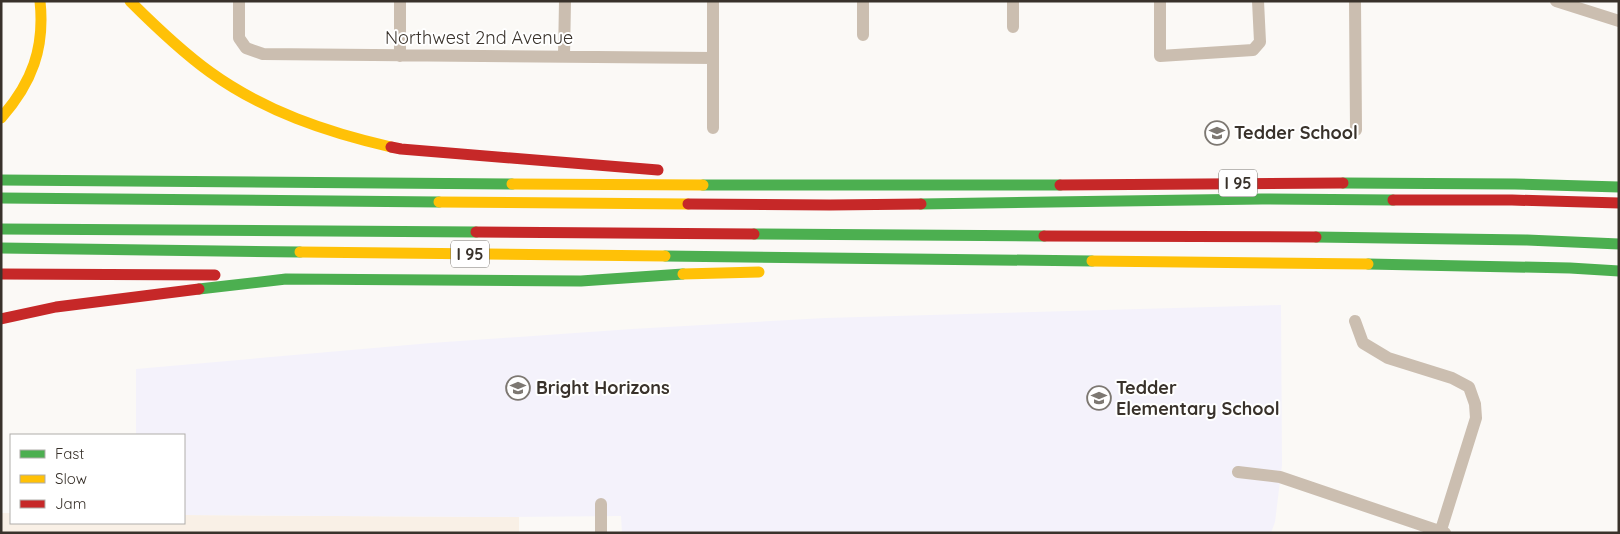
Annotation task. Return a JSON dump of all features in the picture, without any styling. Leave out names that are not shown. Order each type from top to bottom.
[{"type":"highway","points":[[1,118],[15,103],[31,74],[40,41],[40,1]]},
{"type":"highway","points":[[130,1],[170,40],[212,74],[239,91],[290,117],[346,136],[401,148],[674,171]]},
{"type":"highway","points":[[825,175],[857,186]]},
{"type":"highway","name":"I 95","points":[[1,180],[857,186],[1331,183],[1542,184],[1619,187]]},
{"type":"highway","points":[[1,198],[830,205],[1253,199],[1512,200],[1619,203]]},
{"type":"highway","points":[[830,205],[891,208],[1191,212]]},
{"type":"highway","points":[[1,229],[1425,238],[1618,244]]},
{"type":"highway","name":"I 95","points":[[1,248],[1434,265],[1542,267],[1619,271]]},
{"type":"highway","points":[[794,268],[907,259]]},
{"type":"highway","points":[[1,274],[221,275],[286,279],[581,281],[700,273],[767,271]]},
{"type":"highway","points":[[1,319],[65,306],[286,279]]},
{"type":"street","name":"Northwest 2nd Avenue","points":[[239,1],[240,38],[246,48],[263,54],[713,58]]},
{"type":"street","points":[[400,1],[400,56]]},
{"type":"street","points":[[564,56],[565,1]]},
{"type":"street","points":[[713,1],[713,128]]},
{"type":"street","points":[[863,1],[863,35]]},
{"type":"street","points":[[1013,1],[1013,27]]},
{"type":"street","points":[[1160,1],[1160,56],[1253,50],[1260,42],[1258,1]]},
{"type":"street","points":[[1356,1],[1356,130]]},
{"type":"street","points":[[1556,1],[1619,21]]},
{"type":"street","points":[[1238,472],[1280,477],[1442,532],[1476,418],[1475,404],[1469,387],[1452,378],[1388,358],[1363,343],[1355,321]]},
{"type":"street","points":[[601,504],[601,533]]},
{"type":"shaded area","points":[[1281,305],[1282,465],[1275,522],[1271,533],[622,533],[621,516],[185,515],[185,434],[136,434],[136,369],[431,343],[825,318]]},
{"type":"shaded area","points":[[1,513],[10,513],[10,524],[185,524],[185,515],[519,517],[519,533],[1,533]]},
{"type":"traffic: fast","points":[[1,180],[512,184]]},
{"type":"traffic: fast","points":[[1343,183],[1619,187]]},
{"type":"traffic: fast","points":[[703,185],[1060,185]]},
{"type":"traffic: fast","points":[[1,198],[439,202]]},
{"type":"traffic: fast","points":[[921,204],[1262,199],[1393,200]]},
{"type":"traffic: fast","points":[[1,229],[476,232]]},
{"type":"traffic: fast","points":[[754,234],[1044,236]]},
{"type":"traffic: fast","points":[[1316,237],[1527,240],[1619,244]]},
{"type":"traffic: fast","points":[[1,248],[300,252]]},
{"type":"traffic: fast","points":[[665,256],[1092,261]]},
{"type":"traffic: fast","points":[[1368,264],[1570,268],[1619,271]]},
{"type":"traffic: fast","points":[[199,289],[286,279],[581,281],[683,274]]},
{"type":"traffic: slow","points":[[1,118],[21,92],[34,64],[40,34],[40,1]]},
{"type":"traffic: slow","points":[[130,1],[168,38],[199,64],[252,98],[319,127],[391,147]]},
{"type":"traffic: slow","points":[[512,184],[703,185]]},
{"type":"traffic: slow","points":[[439,202],[688,204]]},
{"type":"traffic: slow","points":[[300,252],[665,256]]},
{"type":"traffic: slow","points":[[1092,261],[1368,264]]},
{"type":"traffic: slow","points":[[683,274],[759,272]]},
{"type":"traffic: jam","points":[[391,147],[658,170]]},
{"type":"traffic: jam","points":[[1060,185],[1343,183]]},
{"type":"traffic: jam","points":[[1393,200],[1512,200],[1619,203]]},
{"type":"traffic: jam","points":[[688,204],[921,204]]},
{"type":"traffic: jam","points":[[476,232],[754,234]]},
{"type":"traffic: jam","points":[[1044,236],[1316,237]]},
{"type":"traffic: jam","points":[[1,274],[215,275]]},
{"type":"traffic: jam","points":[[1,319],[56,307],[199,289]]},
{"type":"place","name":"Tedder School","points":[[1217,133]]},
{"type":"place","name":"Bright Horizons","points":[[518,388]]},
{"type":"place","name":"Tedder Elementary School","points":[[1099,398]]}]
